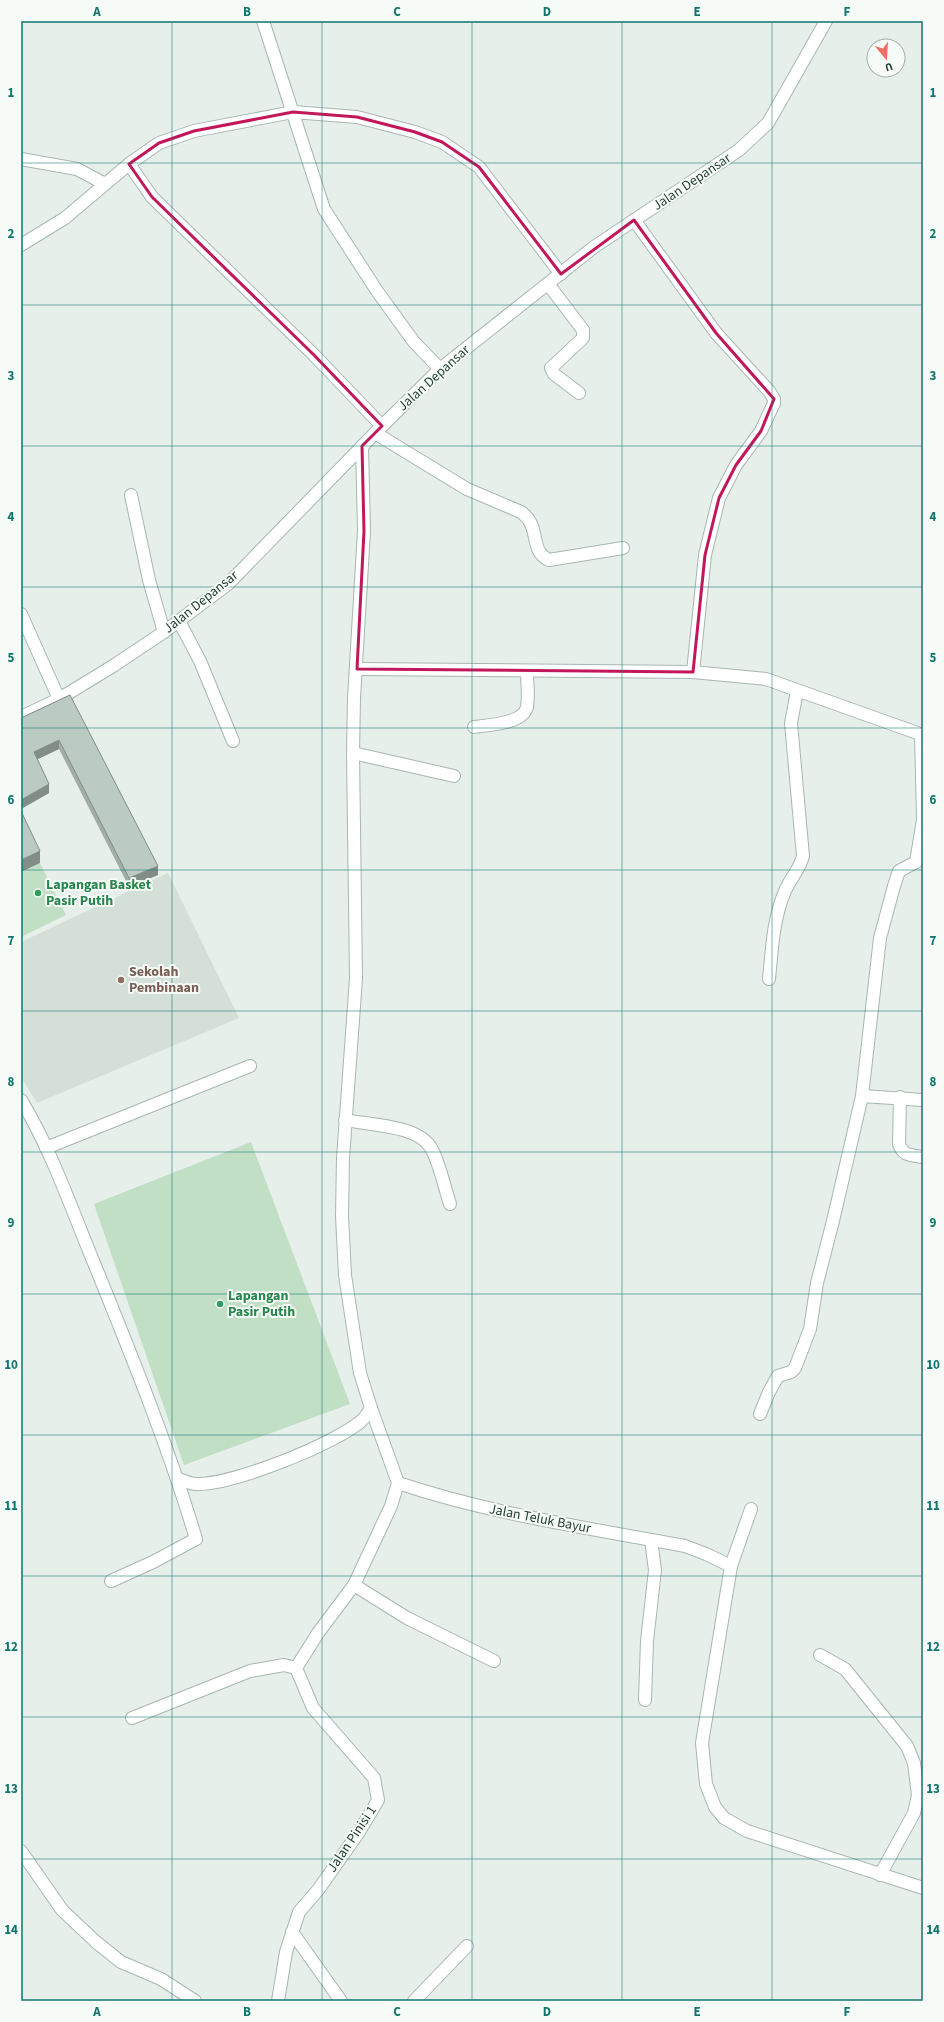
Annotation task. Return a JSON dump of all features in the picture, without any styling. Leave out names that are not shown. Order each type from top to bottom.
[{"type":"street","points":[[263,21],[324,209],[377,292],[414,342],[440,369]]},
{"type":"street","name":"Jalan Depansar","points":[[21,718],[58,699],[164,632],[228,584],[378,429],[440,369],[561,274],[594,246],[739,150],[756,136],[768,123],[826,21]]},
{"type":"street","points":[[21,245],[65,218],[128,164],[159,143],[194,131],[293,112],[357,117],[415,132],[442,142],[479,168],[561,274]]},
{"type":"street","points":[[21,159],[77,169],[105,184]]},
{"type":"street","points":[[128,164],[152,197],[314,355],[378,429],[467,489],[521,512],[532,524],[537,548],[542,556],[549,560],[623,548]]},
{"type":"street","points":[[634,220],[716,333],[769,391],[774,399],[761,431],[736,465],[719,498],[705,555],[693,672]]},
{"type":"street","points":[[548,284],[583,330],[583,338],[551,368],[554,374],[579,393]]},
{"type":"street","points":[[132,1718],[250,1671],[284,1665],[296,1668],[318,1632],[354,1585],[391,1506],[398,1483],[360,1373],[342,1246],[343,1158],[356,978],[353,753],[354,698],[357,669],[364,531],[362,446]]},
{"type":"street","points":[[131,495],[149,580],[164,632]]},
{"type":"street","points":[[21,614],[58,699]]},
{"type":"street","points":[[179,621],[200,661],[233,741]]},
{"type":"street","points":[[357,669],[527,672],[693,672],[766,679],[922,735],[923,819],[916,862],[903,868],[897,876],[880,938],[862,1096],[817,1283],[810,1329],[797,1366],[791,1372],[778,1376],[768,1392],[760,1414]]},
{"type":"street","points":[[474,727],[506,723],[518,718],[524,713],[527,707],[527,672]]},
{"type":"street","points":[[769,979],[776,918],[785,890],[800,866],[803,856],[791,722],[796,691]]},
{"type":"street","points":[[353,753],[454,776]]},
{"type":"street","points":[[46,1148],[250,1066]]},
{"type":"street","points":[[862,1096],[900,1097],[923,1100]]},
{"type":"street","points":[[900,1097],[899,1144],[901,1149],[908,1155],[923,1157]]},
{"type":"street","points":[[21,1100],[46,1148],[140,1376],[179,1479],[196,1539],[154,1562],[111,1581]]},
{"type":"street","points":[[345,1120],[400,1129],[415,1134],[425,1140],[432,1149],[450,1204]]},
{"type":"street","points":[[179,1479],[194,1484],[212,1483],[254,1472],[344,1433],[360,1422],[371,1408]]},
{"type":"street","name":"Jalan Teluk Bayur","points":[[398,1483],[441,1497],[494,1510],[685,1546],[731,1566]]},
{"type":"street","points":[[752,1509],[731,1566],[702,1743],[706,1784],[709,1795],[715,1807],[724,1818],[747,1831],[923,1888]]},
{"type":"street","points":[[645,1700],[647,1641],[655,1570],[651,1540]]},
{"type":"street","points":[[354,1585],[407,1618],[494,1661]]},
{"type":"street","points":[[820,1655],[845,1669],[907,1746],[914,1762],[918,1795],[914,1813],[880,1875]]},
{"type":"street","name":"Jalan Pinisi 1","points":[[278,2001],[286,1952],[299,1912],[318,1890],[359,1832],[378,1800],[374,1778],[313,1708],[296,1668]]},
{"type":"street","points":[[21,1851],[62,1910],[96,1942],[121,1962],[160,1979],[194,2001]]},
{"type":"street","points":[[292,1932],[342,2001]]},
{"type":"street","points":[[414,2001],[467,1946]]},
{"type":"highlighted area","points":[[293,112],[357,117],[415,132],[442,142],[479,167],[561,274],[634,220],[716,333],[774,399],[761,431],[736,465],[719,498],[705,555],[693,672],[357,669],[364,531],[362,446],[382,426],[314,355],[152,197],[129,164],[159,143],[194,131]]},
{"type":"shaded area","name":"Sekolah Pembinaan","points":[[168,873],[239,1018],[37,1103],[21,1077],[21,942]]},
{"type":"green space","name":"Lapangan Basket Pasir Putih","points":[[40,863],[66,915],[21,937],[21,872]]},
{"type":"green space","name":"Lapangan Pasir Putih","points":[[251,1142],[350,1404],[184,1465],[94,1204]]},
{"type":"building","points":[[70,695],[158,866],[129,878],[59,740],[34,752],[49,784],[21,800],[21,718]]},
{"type":"building","points":[[21,811],[40,851],[21,860]]},
{"type":"place","name":"Lapangan Basket Pasir Putih","points":[[38,893]]},
{"type":"place","name":"Sekolah Pembinaan","points":[[121,980]]},
{"type":"place","name":"Lapangan Pasir Putih","points":[[220,1304]]}]
